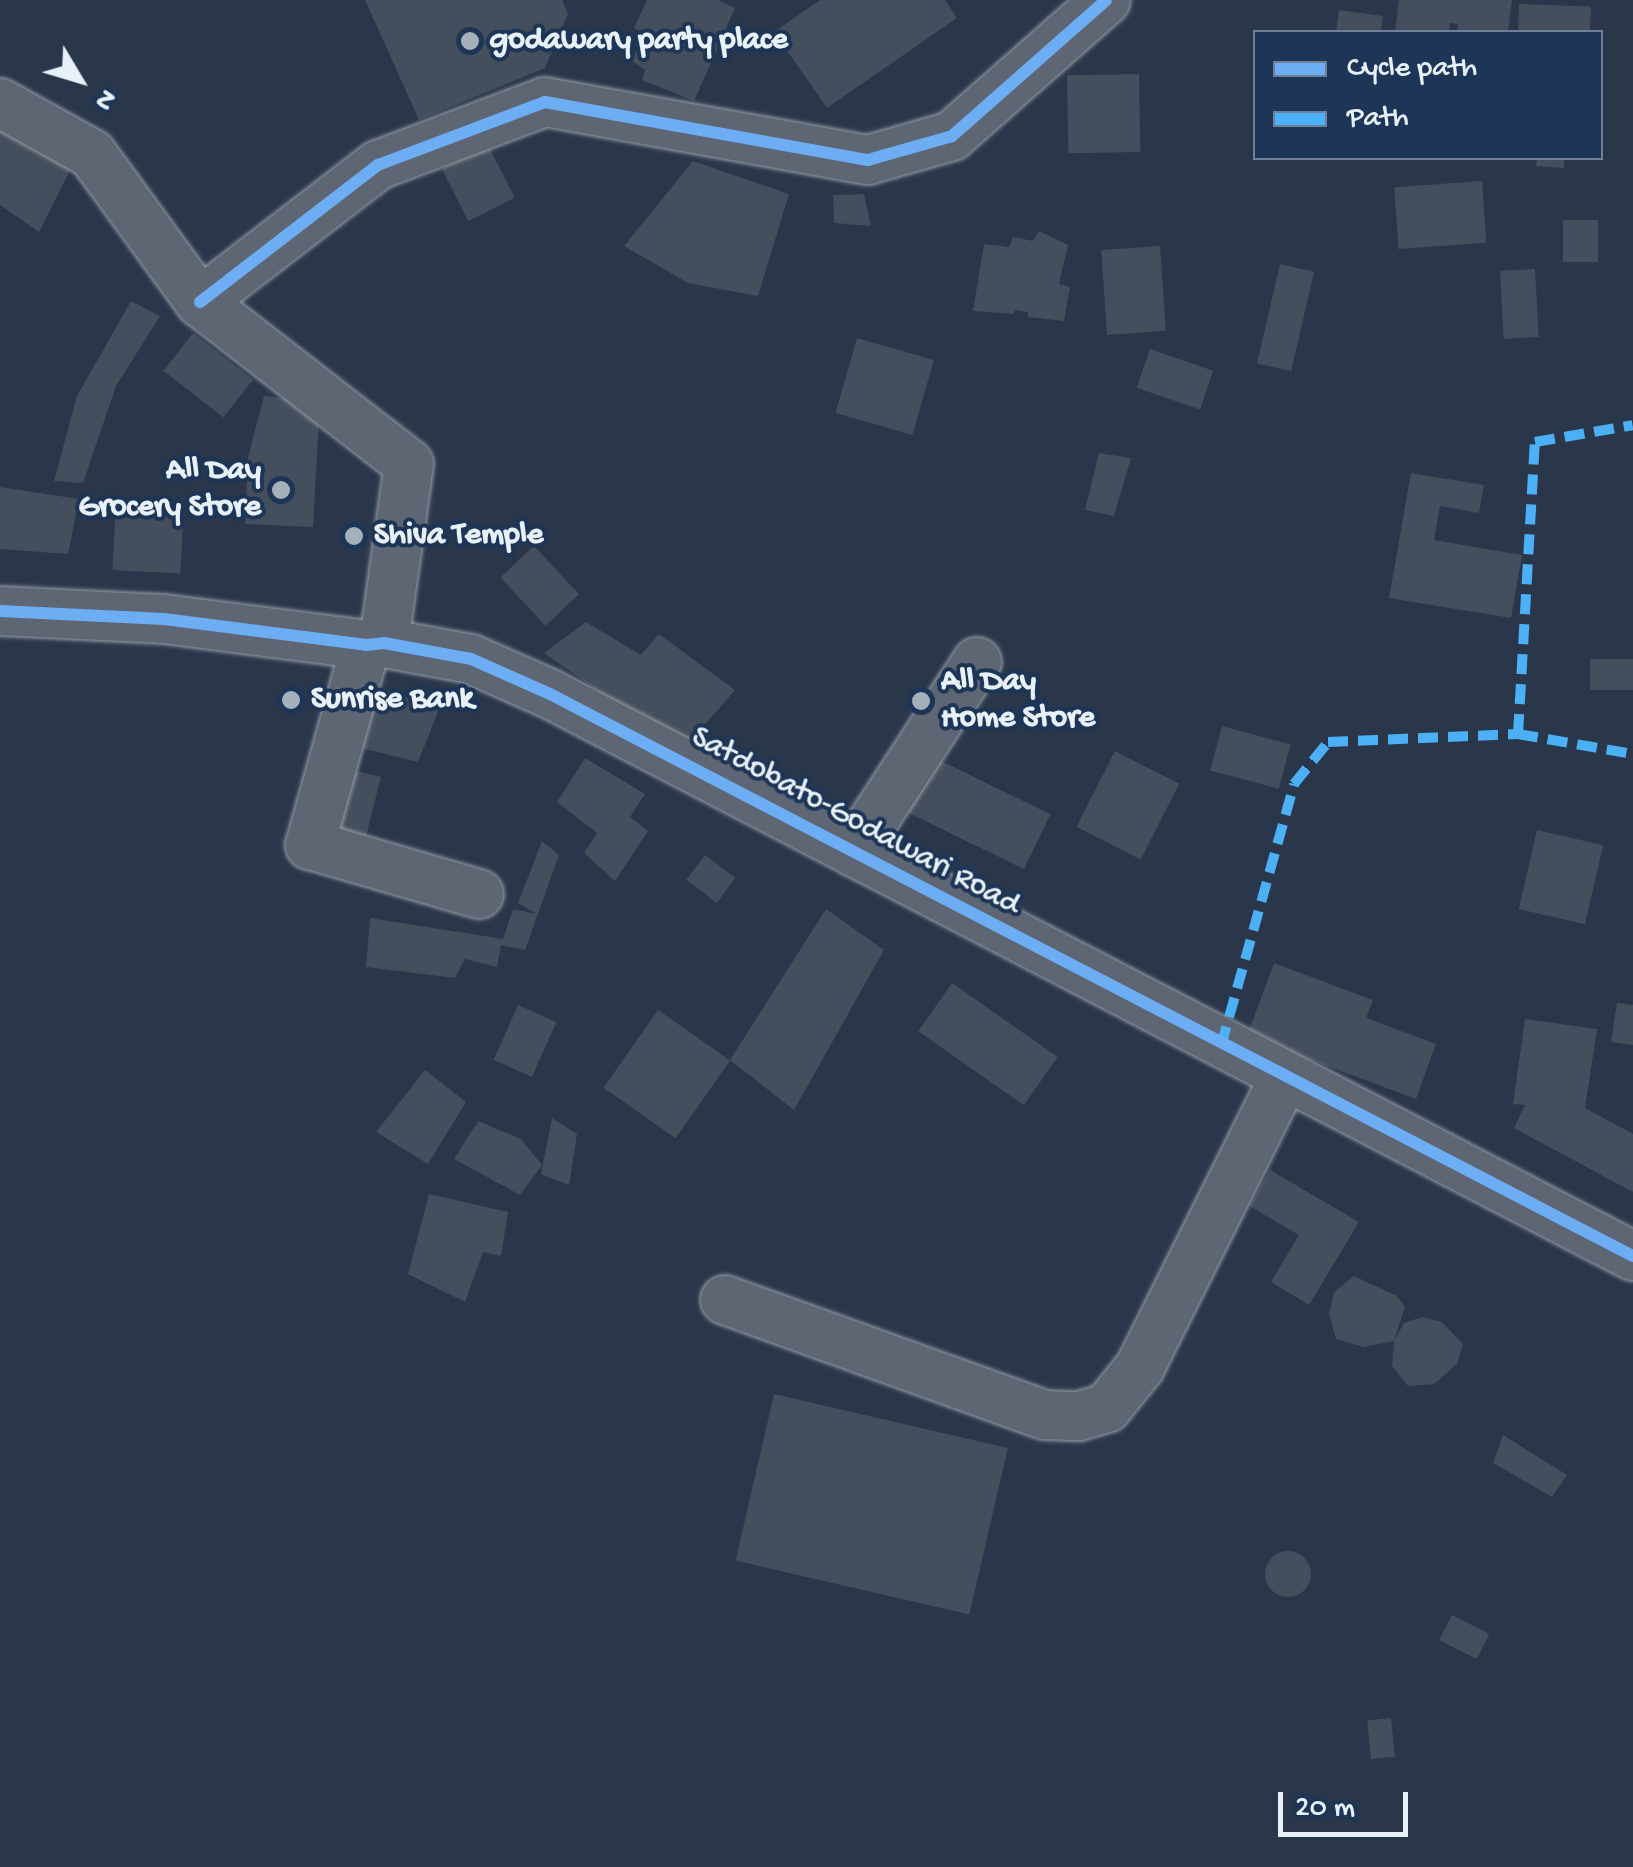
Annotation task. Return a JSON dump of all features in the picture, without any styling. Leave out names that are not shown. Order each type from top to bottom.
[{"type":"street","points":[[200,302],[378,165],[545,102],[868,160],[952,136],[1106,0]]},
{"type":"street","points":[[0,103],[92,154],[200,302],[409,464],[375,644],[310,845],[480,894]]},
{"type":"street","name":"Satdobato-Godawari Road","points":[[0,611],[164,619],[375,644],[472,660],[550,694],[1633,1256]]},
{"type":"street","points":[[853,852],[977,662]]},
{"type":"street","points":[[725,1300],[1045,1414],[1078,1416],[1107,1408],[1140,1367],[1284,1078]]},
{"type":"building","name":"godawary party place","points":[[365,0],[562,0],[568,14],[545,68],[419,120]]},
{"type":"building","points":[[647,0],[718,0],[735,8],[694,101],[642,80],[645,70],[632,61],[645,34],[634,28]]},
{"type":"building","points":[[820,0],[945,0],[957,18],[827,108],[774,32]]},
{"type":"building","points":[[1399,0],[1512,0],[1508,30],[1457,30],[1458,24],[1450,23],[1449,30],[1395,30]]},
{"type":"building","points":[[1519,4],[1591,7],[1590,30],[1518,30]]},
{"type":"building","points":[[1339,10],[1383,16],[1381,30],[1336,30]]},
{"type":"building","points":[[1139,74],[1140,152],[1068,153],[1067,75]]},
{"type":"building","points":[[0,126],[73,164],[39,232],[0,205]]},
{"type":"building","points":[[488,145],[515,198],[468,221],[442,169]]},
{"type":"building","points":[[1537,160],[1564,160],[1564,168],[1536,166]]},
{"type":"building","points":[[693,161],[789,194],[758,296],[688,283],[624,246]]},
{"type":"building","points":[[1482,181],[1486,243],[1399,249],[1394,187]]},
{"type":"building","points":[[864,194],[871,226],[834,223],[833,195]]},
{"type":"building","points":[[1563,220],[1598,220],[1598,262],[1563,262]]},
{"type":"building","points":[[1039,231],[1068,245],[1059,284],[1070,287],[1064,321],[1028,317],[1028,312],[1015,310],[1014,314],[973,311],[984,244],[1009,247],[1013,237],[1033,241]]},
{"type":"building","points":[[1160,246],[1166,331],[1107,335],[1101,250]]},
{"type":"building","points":[[1280,264],[1314,272],[1291,371],[1257,363]]},
{"type":"building","points":[[1535,269],[1539,337],[1504,339],[1500,271]]},
{"type":"building","points":[[131,301],[160,316],[116,386],[83,483],[54,481],[77,396]]},
{"type":"building","points":[[193,333],[253,380],[223,418],[163,371]]},
{"type":"building","points":[[857,338],[934,360],[912,435],[836,413]]},
{"type":"building","points":[[1150,349],[1213,371],[1200,410],[1137,388]]},
{"type":"building","name":"All Day Grocery Store","points":[[264,396],[320,402],[313,527],[245,524],[248,457]]},
{"type":"building","points":[[1099,453],[1131,458],[1114,516],[1085,510]]},
{"type":"building","points":[[1411,473],[1484,485],[1479,513],[1440,506],[1434,540],[1522,555],[1511,618],[1389,598]]},
{"type":"building","points":[[0,487],[79,499],[68,554],[0,549]]},
{"type":"building","points":[[116,502],[184,506],[180,573],[112,570]]},
{"type":"building","points":[[534,546],[579,594],[545,626],[500,577]]},
{"type":"building","points":[[586,622],[641,655],[659,634],[735,690],[683,750],[544,653]]},
{"type":"building","points":[[1590,659],[1633,659],[1633,690],[1590,690]]},
{"type":"building","points":[[367,683],[440,707],[418,762],[349,745]]},
{"type":"building","points":[[1222,726],[1291,744],[1279,789],[1210,770]]},
{"type":"building","points":[[1115,751],[1179,784],[1141,859],[1076,827]]},
{"type":"building","points":[[931,756],[1051,814],[1024,869],[904,811]]},
{"type":"building","points":[[585,758],[645,794],[630,817],[648,831],[615,881],[584,853],[597,833],[557,802]]},
{"type":"building","points":[[345,768],[381,777],[366,837],[330,828]]},
{"type":"building","points":[[1537,830],[1603,845],[1585,924],[1519,909]]},
{"type":"building","points":[[542,841],[559,855],[525,950],[501,945],[497,967],[465,959],[455,978],[366,967],[370,918],[503,939],[513,909],[537,914],[518,903]]},
{"type":"building","points":[[705,855],[735,878],[717,903],[686,880]]},
{"type":"building","points":[[826,909],[884,950],[794,1110],[730,1060]]},
{"type":"building","points":[[1274,963],[1373,1000],[1366,1018],[1436,1044],[1416,1099],[1247,1036]]},
{"type":"building","points":[[952,983],[1058,1057],[1024,1105],[918,1031]]},
{"type":"building","points":[[1617,1003],[1633,1005],[1633,1045],[1611,1042]]},
{"type":"building","points":[[518,1005],[556,1022],[532,1077],[494,1060]]},
{"type":"building","points":[[658,1010],[730,1060],[676,1138],[604,1088]]},
{"type":"building","points":[[1525,1019],[1597,1029],[1585,1108],[1633,1134],[1633,1192],[1514,1128],[1525,1105],[1513,1104]]},
{"type":"building","points":[[425,1070],[466,1102],[428,1164],[376,1132]]},
{"type":"building","points":[[552,1118],[577,1134],[569,1185],[541,1174]]},
{"type":"building","points":[[478,1121],[521,1139],[542,1165],[520,1195],[454,1159]]},
{"type":"building","points":[[1270,1170],[1359,1222],[1309,1305],[1271,1282],[1299,1235],[1249,1206]]},
{"type":"building","points":[[429,1194],[508,1212],[501,1256],[483,1252],[465,1302],[408,1274]]},
{"type":"building","points":[[1354,1276],[1397,1296],[1405,1307],[1394,1341],[1364,1347],[1336,1339],[1329,1314],[1334,1292]]},
{"type":"building","points":[[1422,1317],[1442,1322],[1463,1344],[1457,1364],[1434,1384],[1408,1386],[1392,1366],[1394,1341],[1404,1323]]},
{"type":"building","points":[[774,1394],[1008,1448],[969,1615],[736,1561]]},
{"type":"building","points":[[1503,1435],[1567,1475],[1552,1497],[1493,1463]]},
{"type":"building","points":[[1288,1551],[1304,1558],[1311,1574],[1304,1590],[1288,1597],[1272,1590],[1265,1574],[1272,1558]]},
{"type":"building","points":[[1452,1615],[1489,1634],[1477,1659],[1439,1640]]},
{"type":"building","points":[[1391,1718],[1395,1757],[1371,1759],[1367,1721]]},
{"type":"marked path","points":[[1221,1046],[1294,784],[1328,742],[1518,734],[1535,442],[1633,425]]},
{"type":"marked path","points":[[1518,734],[1633,754]]},
{"type":"cycle path","points":[[200,302],[378,165],[545,102],[868,160],[952,136],[1106,0]]},
{"type":"cycle path","points":[[0,611],[164,619],[366,645],[384,643],[471,659],[550,694],[1633,1256]]},
{"type":"place","name":"godawary party place","points":[[470,41]]},
{"type":"place","name":"All Day Grocery Store","points":[[281,490]]},
{"type":"place","name":"Shiva Temple","points":[[354,536]]},
{"type":"place","name":"Sunrise Bank","points":[[291,700]]},
{"type":"place","name":"All Day Home Store","points":[[921,701]]}]
